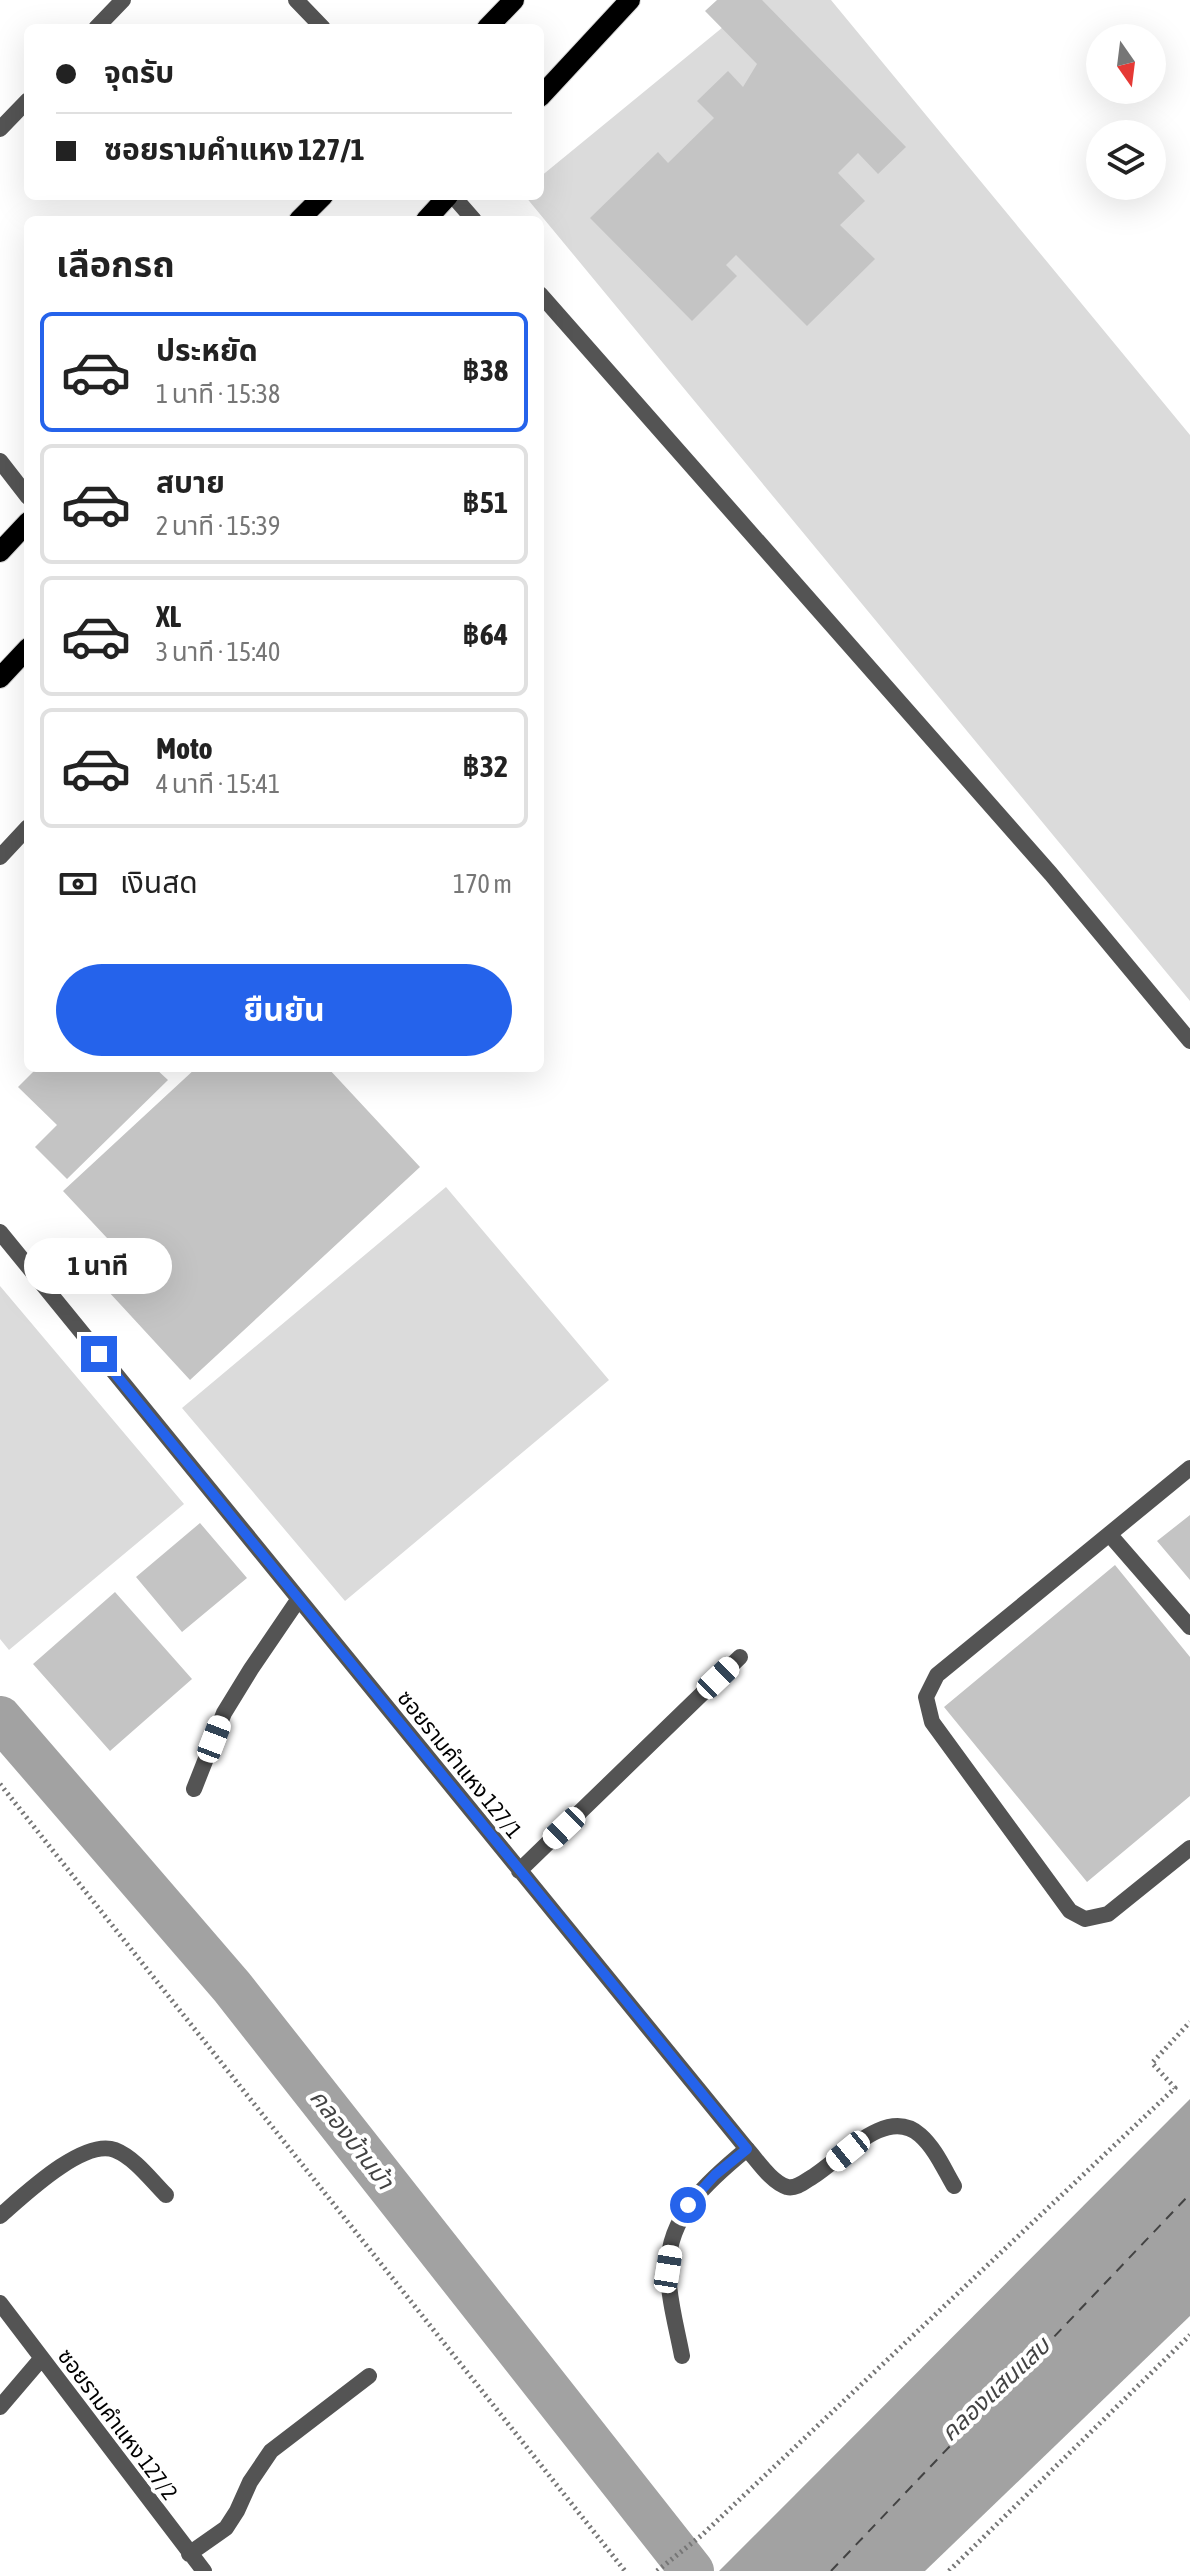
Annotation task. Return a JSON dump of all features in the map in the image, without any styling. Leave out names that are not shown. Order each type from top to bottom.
[{"type":"main road","points":[[491,24],[514,0]]},
{"type":"main road","points":[[544,93],[630,0]]},
{"type":"main road","points":[[303,216],[319,200]]},
{"type":"main road","points":[[430,216],[447,200]]},
{"type":"main road","points":[[0,552],[24,526]]},
{"type":"main road","points":[[0,678],[24,652]]},
{"type":"street","points":[[100,24],[123,0]]},
{"type":"street","points":[[296,0],[319,24]]},
{"type":"street","points":[[0,129],[24,104]]},
{"type":"street","points":[[455,200],[470,216]]},
{"type":"street","points":[[544,299],[1051,874],[1190,1041]]},
{"type":"street","points":[[0,461],[24,492]]},
{"type":"street","points":[[0,857],[24,831]]},
{"type":"street","name":"ซอยรามคำแหง 127/1","points":[[0,1232],[519,1871],[775,2179],[788,2187],[798,2186],[823,2171],[872,2131],[898,2126],[920,2134],[954,2186]]},
{"type":"street","points":[[1190,1468],[937,1675],[926,1697],[932,1722],[1070,1911],[1085,1919],[1108,1914],[1190,1848]]},
{"type":"street","points":[[1110,1535],[1190,1627]]},
{"type":"street","points":[[194,1789],[224,1713],[298,1600]]},
{"type":"street","points":[[519,1871],[740,1657]]},
{"type":"street","points":[[0,2216],[63,2164],[95,2150],[113,2149],[133,2162],[166,2195]]},
{"type":"street","points":[[682,2356],[668,2269],[673,2233],[688,2205],[715,2175],[747,2149]]},
{"type":"street","name":"ซอยรามคำแหง 127/2","points":[[0,2303],[204,2571]]},
{"type":"street","points":[[0,2407],[41,2359]]},
{"type":"street","points":[[189,2554],[226,2528],[250,2482],[271,2451],[369,2376]]},
{"type":"path","points":[[0,1784],[625,2571]]},
{"type":"path","points":[[657,2571],[702,2535],[1175,2088],[1152,2063],[1190,2022]]},
{"type":"path","points":[[949,2571],[1190,2335]]},
{"type":"shaded area","points":[[756,0],[831,0],[1190,435],[1190,1001],[528,200],[544,200],[544,174]]},
{"type":"shaded area","points":[[446,1187],[609,1380],[345,1601],[182,1408]]},
{"type":"shaded area","points":[[0,1286],[184,1504],[9,1650],[0,1639]]},
{"type":"water","name":"คลองแสนแสบ","points":[[1190,2099],[1190,2316],[925,2571],[719,2571]]},
{"type":"building","points":[[717,0],[762,0],[906,147],[878,174],[858,153],[838,173],[865,201],[840,225],[875,259],[807,326],[736,255],[726,265],[737,276],[692,321],[590,218],[658,152],[668,163],[714,118],[697,101],[728,71],[743,87],[757,64],[705,11]]},
{"type":"building","points":[[33,1072],[159,1072],[168,1080],[67,1179],[35,1147],[57,1125],[18,1087]]},
{"type":"building","points":[[192,1072],[332,1072],[420,1167],[190,1380],[96,1278],[122,1254],[63,1191]]},
{"type":"building","points":[[1190,1515],[1190,1580],[1157,1541]]},
{"type":"building","points":[[200,1523],[247,1578],[182,1632],[136,1577]]},
{"type":"building","points":[[1115,1565],[1190,1657],[1190,1796],[1087,1882],[944,1707]]},
{"type":"building","points":[[115,1592],[192,1679],[110,1751],[33,1664]]},
{"type":"waterway","name":"คลองบ้านม้า","points":[[0,1718],[232,1987],[692,2571]]},
{"type":"ferry route","points":[[831,2571],[1190,2194]]},
{"type":"route","points":[[99,1354],[747,2149],[715,2175],[688,2205]]}]
